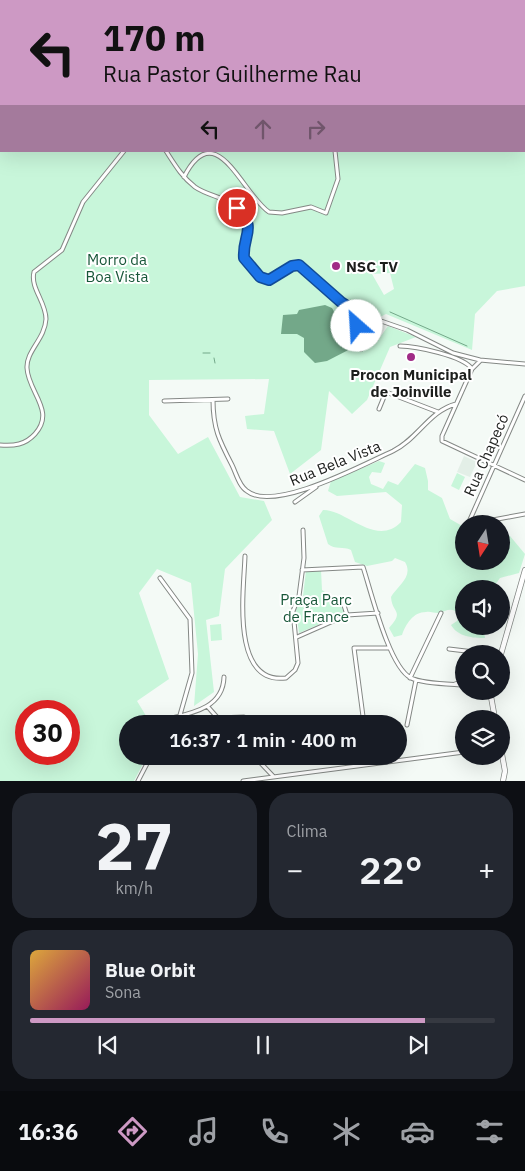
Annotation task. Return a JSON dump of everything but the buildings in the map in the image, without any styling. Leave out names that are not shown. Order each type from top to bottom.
[{"type":"main road","points":[[503,645],[525,570]]},
{"type":"main road","points":[[503,781],[504,765]]},
{"type":"street","points":[[0,445],[13,446],[24,442],[36,433],[44,420],[43,410],[27,365],[45,328],[45,310],[33,282],[34,272],[62,250],[83,202],[123,152]]},
{"type":"street","points":[[167,152],[184,177],[201,190],[226,199],[245,217],[248,229],[244,258],[260,277],[269,280],[292,266],[299,265],[341,302],[358,313],[407,330],[463,359],[472,369]]},
{"type":"street","points":[[184,177],[196,158],[208,153],[214,154],[235,169],[246,188],[269,212],[282,213],[307,207],[326,213],[338,179],[335,152]]},
{"type":"street","points":[[358,313],[357,323],[362,342],[361,349]]},
{"type":"street","points":[[400,346],[419,347],[463,359],[525,364]]},
{"type":"street","points":[[439,348],[441,354]]},
{"type":"street","points":[[441,354],[446,351]]},
{"type":"street","points":[[480,360],[472,369],[442,436],[442,441],[525,480]]},
{"type":"street","points":[[379,409],[386,392],[438,412]]},
{"type":"street","name":"Rua Chapecó","points":[[474,515],[525,396]]},
{"type":"street","points":[[164,401],[228,399]]},
{"type":"street","name":"Rua Bela Vista","points":[[213,400],[216,434],[245,490],[258,496],[277,497],[320,483],[404,446],[438,412],[456,404]]},
{"type":"street","points":[[295,502],[320,483]]},
{"type":"street","points":[[510,517],[525,514]]},
{"type":"street","points":[[246,556],[244,628],[248,652],[254,665],[262,672],[272,677],[283,678],[290,676],[298,662],[293,611],[299,596],[304,553],[303,530]]},
{"type":"street","points":[[302,570],[363,567],[396,662],[410,678],[454,684]]},
{"type":"street","points":[[160,578],[190,619],[192,673],[180,715]]},
{"type":"street","points":[[342,602],[347,615]]},
{"type":"street","points":[[296,638],[347,615],[378,613]]},
{"type":"street","points":[[410,678],[441,613]]},
{"type":"street","points":[[363,715],[354,648],[390,648]]},
{"type":"street","points":[[449,649],[455,650]]},
{"type":"street","points":[[183,715],[208,707],[223,690],[224,677]]},
{"type":"street","points":[[408,725],[416,680]]},
{"type":"street","points":[[208,707],[215,715]]},
{"type":"street","points":[[407,759],[455,753]]},
{"type":"street","points":[[138,781],[146,765]]},
{"type":"street","points":[[262,765],[273,777]]},
{"type":"street","points":[[244,781],[362,765]]},
{"type":"shaded area","points":[[325,305],[332,308],[336,315],[350,314],[358,345],[327,361],[315,363],[304,352],[304,338],[297,334],[281,334],[283,315],[297,314],[299,310]]},
{"type":"shaded area","points":[[464,456],[477,462],[470,477],[457,472]]},
{"type":"green space","name":"Morro da Boa Vista","points":[[0,152],[525,152],[525,286],[497,291],[475,314],[472,350],[386,314],[368,323],[363,334],[365,350],[376,343],[388,326],[416,337],[390,347],[367,400],[352,414],[329,391],[321,450],[290,474],[274,431],[247,429],[245,416],[264,414],[269,379],[149,380],[149,415],[178,454],[208,437],[240,497],[264,501],[272,520],[225,569],[219,616],[206,620],[214,692],[194,706],[198,654],[191,583],[157,569],[139,593],[169,679],[137,701],[146,715],[119,715],[119,765],[142,765],[134,781],[0,781]],"holes":[[[390,273],[394,289],[384,295],[372,274]]]},
{"type":"green space","points":[[379,461],[385,463],[381,473],[372,472],[369,477],[371,484],[383,489],[388,481],[398,485],[415,464],[425,468],[428,490],[442,498],[450,519],[455,522],[455,570],[510,570],[510,536],[525,554],[519,573],[499,580],[455,580],[455,612],[447,610],[438,613],[417,614],[408,623],[402,635],[394,637],[389,628],[397,615],[391,597],[406,577],[407,567],[405,562],[395,558],[392,561],[367,566],[355,562],[351,550],[333,547],[328,544],[319,516],[323,510],[332,511],[371,529],[382,531],[391,529],[401,522],[402,505],[386,492],[337,496],[328,491],[331,481]]},
{"type":"green space","points":[[457,473],[465,477],[459,490],[451,486]]},
{"type":"green space","name":"Praça Parc de France","points":[[321,570],[322,590],[341,603],[345,613],[299,633],[296,610],[303,596],[306,571]]},
{"type":"green space","points":[[455,622],[455,630],[454,629],[451,625]]},
{"type":"green space","points":[[221,624],[222,640],[211,641],[210,625]]},
{"type":"green space","points":[[465,635],[484,635],[485,638]]},
{"type":"waterway","points":[[390,312],[467,346]]},
{"type":"waterway","points":[[203,353],[210,353]]},
{"type":"waterway","points":[[214,358],[215,363]]},
{"type":"place","name":"NSC TV","points":[[336,266]]},
{"type":"place","name":"Procon Municipal de Joinville","points":[[411,357]]},
{"type":"route","points":[[237,208],[245,217],[248,225],[243,255],[245,261],[260,277],[269,280],[292,266],[299,265],[341,302],[358,313],[357,326]]}]
